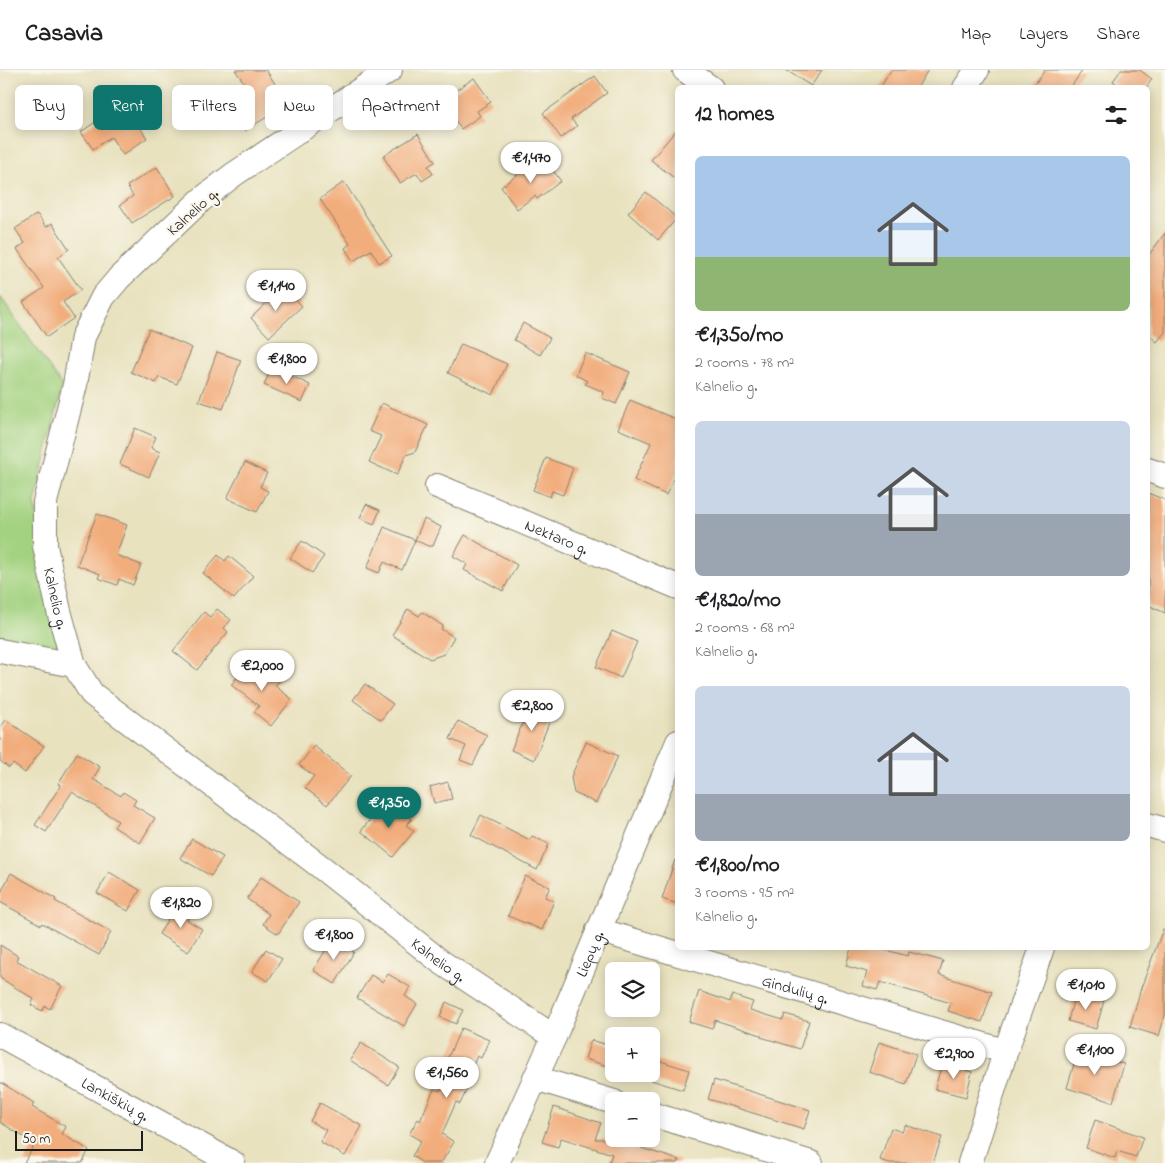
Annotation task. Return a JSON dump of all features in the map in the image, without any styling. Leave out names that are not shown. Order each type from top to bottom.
[{"type":"street","name":"Kalnelio g.","points":[[390,70],[233,175],[201,200],[120,278],[103,297],[83,337],[75,385],[45,502],[45,546],[59,610],[74,665],[92,694],[441,962],[554,1037]]},
{"type":"street","points":[[685,70],[707,85]]},
{"type":"street","points":[[967,85],[977,70]]},
{"type":"street","points":[[1150,471],[1165,476]]},
{"type":"street","name":"Nektaro g.","points":[[437,486],[675,586]]},
{"type":"street","points":[[0,651],[74,665]]},
{"type":"street","name":"Liepų g.","points":[[498,1163],[554,1037],[675,749]]},
{"type":"street","points":[[1150,826],[1165,830]]},
{"type":"street","name":"Gindulių g.","points":[[598,930],[994,1048]]},
{"type":"street","points":[[970,1163],[1041,950]]},
{"type":"street","name":"Lankiškių g.","points":[[0,1035],[233,1163]]},
{"type":"street","points":[[535,1078],[605,1099]]},
{"type":"street","points":[[660,1117],[811,1163]]},
{"type":"green space","points":[[0,296],[62,386],[35,503],[60,657],[0,641]]},
{"type":"building","points":[[235,70],[266,70],[276,85],[265,85],[265,118],[255,125],[255,85],[246,85]]},
{"type":"building","points":[[786,70],[822,70],[812,85]]},
{"type":"building","points":[[891,70],[928,70],[919,85],[882,85]]},
{"type":"building","points":[[1045,70],[1083,70],[1072,85],[1034,85]]},
{"type":"building","points":[[1121,70],[1140,70],[1152,79],[1148,85],[1118,85],[1113,81]]},
{"type":"building","points":[[595,76],[607,93],[571,119],[577,126],[561,138],[543,113]]},
{"type":"building","points":[[474,78],[491,102],[477,111],[480,116],[461,129],[458,124],[458,89]]},
{"type":"building","points":[[93,124],[93,130],[142,130],[147,138],[123,155],[111,137],[93,149],[81,132]]},
{"type":"building","points":[[675,132],[675,179],[651,160]]},
{"type":"building","points":[[418,134],[435,162],[428,166],[433,174],[422,181],[417,173],[400,183],[383,156]]},
{"type":"building","points":[[544,159],[561,181],[537,199],[535,196],[517,209],[501,187],[529,166],[532,168]]},
{"type":"building","points":[[157,167],[175,196],[132,223],[120,205],[133,196],[127,186]]},
{"type":"building","points":[[344,182],[392,256],[379,263],[371,250],[353,261],[345,248],[350,244],[320,199]]},
{"type":"building","points":[[646,192],[675,216],[675,220],[658,240],[628,213]]},
{"type":"building","points":[[37,214],[46,227],[52,223],[69,249],[58,257],[81,290],[63,302],[74,318],[47,337],[23,302],[44,288],[17,249],[25,243],[15,229]]},
{"type":"building","points":[[1165,233],[1165,332],[1157,342],[1150,336],[1150,253]]},
{"type":"building","points":[[283,287],[302,306],[269,337],[251,318]]},
{"type":"building","points":[[523,323],[550,338],[540,355],[514,340]]},
{"type":"building","points":[[149,329],[192,348],[177,384],[159,377],[156,383],[131,372]]},
{"type":"building","points":[[461,344],[507,364],[493,395],[448,373]]},
{"type":"building","points":[[217,352],[241,360],[223,409],[199,401]]},
{"type":"building","points":[[585,353],[630,372],[616,404],[602,398],[604,392],[585,384],[587,381],[576,375]]},
{"type":"building","points":[[272,367],[310,385],[302,402],[264,385]]},
{"type":"building","points":[[630,400],[675,419],[675,476],[666,495],[634,480],[651,443],[618,429]]},
{"type":"building","points":[[382,403],[428,425],[415,452],[406,455],[397,475],[369,462],[381,436],[369,431]]},
{"type":"building","points":[[135,428],[156,437],[151,448],[160,452],[149,477],[120,464]]},
{"type":"building","points":[[546,458],[573,468],[563,495],[552,491],[550,497],[533,490]]},
{"type":"building","points":[[245,462],[267,473],[260,487],[268,491],[257,512],[227,498]]},
{"type":"building","points":[[1150,494],[1165,500],[1165,613],[1150,606]]},
{"type":"building","points":[[366,504],[380,510],[374,524],[360,518]]},
{"type":"building","points":[[97,514],[127,525],[116,555],[141,565],[133,585],[119,579],[117,585],[98,578],[100,574],[77,565]]},
{"type":"building","points":[[424,519],[441,527],[433,546],[428,546],[415,540]]},
{"type":"building","points":[[384,527],[415,540],[402,570],[384,562],[379,573],[367,568]]},
{"type":"building","points":[[465,535],[517,565],[503,591],[464,570],[467,564],[453,556]]},
{"type":"building","points":[[302,541],[324,556],[312,573],[290,558]]},
{"type":"building","points":[[218,555],[225,561],[229,556],[253,576],[234,599],[203,573]]},
{"type":"building","points":[[217,609],[231,620],[224,628],[228,632],[197,670],[173,651],[204,612],[210,617]]},
{"type":"building","points":[[408,609],[419,616],[422,612],[443,626],[441,629],[454,637],[444,654],[430,659],[392,635]]},
{"type":"building","points":[[612,631],[637,642],[621,678],[596,667]]},
{"type":"building","points":[[250,661],[259,669],[262,665],[280,680],[275,686],[292,699],[271,726],[254,712],[259,706],[231,685]]},
{"type":"building","points":[[365,684],[393,704],[381,720],[353,700]]},
{"type":"building","points":[[531,704],[553,713],[534,760],[511,750]]},
{"type":"building","points":[[6,720],[44,746],[25,773],[13,764],[9,768],[0,761],[0,728]]},
{"type":"building","points":[[458,721],[487,735],[473,765],[460,760],[466,746],[450,739]]},
{"type":"building","points":[[586,742],[618,756],[596,803],[574,793],[571,777]]},
{"type":"building","points":[[314,746],[351,776],[327,805],[305,788],[314,776],[299,765]]},
{"type":"building","points":[[77,753],[100,767],[93,779],[121,796],[123,792],[136,800],[133,805],[155,818],[140,843],[114,827],[118,821],[72,792],[46,832],[35,825],[61,785],[58,784]]},
{"type":"building","points":[[448,782],[452,799],[434,803],[430,787]]},
{"type":"building","points":[[382,804],[394,814],[399,808],[412,819],[406,825],[414,831],[393,857],[361,831]]},
{"type":"building","points":[[481,815],[530,840],[532,836],[549,844],[537,870],[471,835]]},
{"type":"building","points":[[192,839],[223,857],[211,876],[180,858]]},
{"type":"building","points":[[675,860],[675,903],[662,899]]},
{"type":"building","points":[[109,872],[140,890],[128,911],[97,893]]},
{"type":"building","points":[[11,873],[56,899],[55,901],[111,932],[99,955],[0,902],[0,894]]},
{"type":"building","points":[[525,876],[550,887],[545,897],[554,901],[542,930],[508,916]]},
{"type":"building","points":[[261,877],[299,902],[278,934],[263,924],[269,914],[247,899]]},
{"type":"building","points":[[177,904],[192,912],[187,920],[202,929],[188,952],[159,934]]},
{"type":"building","points":[[1163,929],[1165,929],[1165,1015],[1159,1036],[1130,1027],[1141,988]]},
{"type":"building","points":[[333,939],[354,952],[335,984],[313,970]]},
{"type":"building","points":[[0,945],[18,956],[16,960],[62,986],[50,1009],[45,1006],[42,1011],[31,1005],[34,999],[0,978]]},
{"type":"building","points":[[266,949],[282,959],[268,981],[252,972]]},
{"type":"building","points":[[850,950],[886,950],[908,956],[909,952],[943,961],[939,975],[992,992],[982,1022],[948,1011],[951,1003],[880,982],[877,990],[863,986],[867,972],[846,966]]},
{"type":"building","points":[[388,974],[410,987],[405,996],[417,1004],[404,1026],[357,998],[371,975],[383,982]]},
{"type":"building","points":[[699,991],[730,1002],[732,995],[753,1002],[750,1010],[783,1020],[785,1014],[809,1021],[800,1049],[715,1020],[712,1029],[689,1022]]},
{"type":"building","points":[[1075,993],[1104,1001],[1096,1029],[1068,1021]]},
{"type":"building","points":[[446,1002],[463,1010],[456,1024],[440,1017]]},
{"type":"building","points":[[461,1028],[489,1040],[481,1058],[477,1056],[464,1085],[468,1087],[460,1104],[456,1102],[442,1134],[454,1142],[441,1163],[423,1163],[412,1156],[421,1141],[409,1134],[418,1119],[420,1121],[434,1089],[440,1091],[451,1065],[446,1062]]},
{"type":"building","points":[[591,1040],[605,1044],[605,1065],[585,1059]]},
{"type":"building","points":[[879,1042],[916,1054],[906,1084],[869,1072]]},
{"type":"building","points":[[361,1043],[399,1067],[388,1085],[350,1060]]},
{"type":"building","points":[[1078,1050],[1124,1064],[1113,1102],[1067,1088]]},
{"type":"building","points":[[660,1061],[689,1070],[683,1090],[657,1082],[660,1082]]},
{"type":"building","points":[[942,1063],[972,1072],[966,1097],[935,1089]]},
{"type":"building","points":[[714,1080],[810,1110],[804,1129],[708,1099]]},
{"type":"building","points":[[0,1082],[34,1103],[32,1107],[66,1127],[62,1134],[89,1150],[82,1163],[24,1163],[35,1144],[0,1122]]},
{"type":"building","points":[[320,1103],[362,1126],[345,1156],[320,1142],[326,1130],[310,1121]]},
{"type":"building","points":[[554,1107],[601,1123],[595,1139],[605,1139],[605,1147],[641,1147],[679,1160],[678,1163],[609,1163],[612,1154],[561,1138],[558,1147],[542,1142]]},
{"type":"building","points":[[1095,1120],[1143,1137],[1136,1157],[1117,1151],[1115,1158],[1086,1148]]},
{"type":"building","points":[[905,1125],[942,1137],[933,1163],[890,1163],[880,1160],[891,1128],[902,1132]]}]
